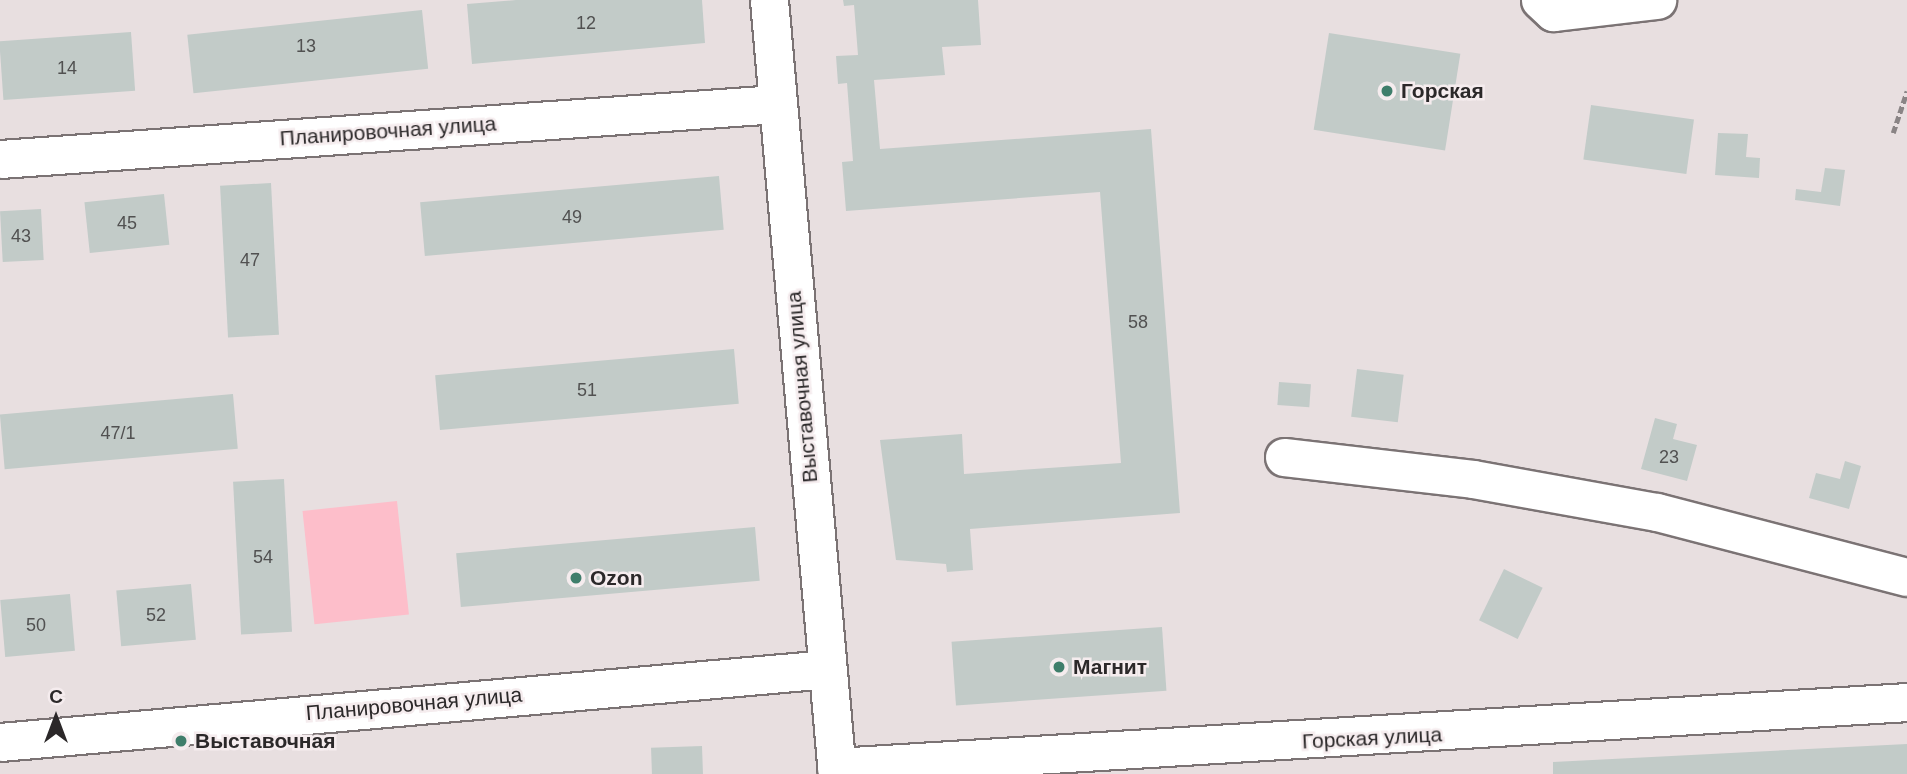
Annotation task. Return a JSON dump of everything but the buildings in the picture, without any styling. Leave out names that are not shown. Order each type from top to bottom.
[{"type":"street","name":"Выставочная улица","points":[[769,0],[776,104],[837,771]]},
{"type":"street","points":[[1540,0],[1553,12],[1657,0]]},
{"type":"street","name":"Планировочная улица","points":[[0,159],[776,104]]},
{"type":"street","points":[[1284,457],[1473,479],[1657,512],[1907,577]]},
{"type":"street","name":"Планировочная улица","points":[[0,742],[828,669]]},
{"type":"street","name":"Горская улица","points":[[837,771],[1907,702]]},
{"type":"path","points":[[1894,133],[1907,91]]},
{"type":"shaded area","points":[[397,501],[409,614],[314,624],[303,511]]},
{"type":"place","name":"Горская","points":[[1387,91]]},
{"type":"place","name":"Ozon","points":[[576,578]]},
{"type":"place","name":"Магнит","points":[[1059,667]]},
{"type":"place","name":"Выставочная","points":[[181,741]]}]
